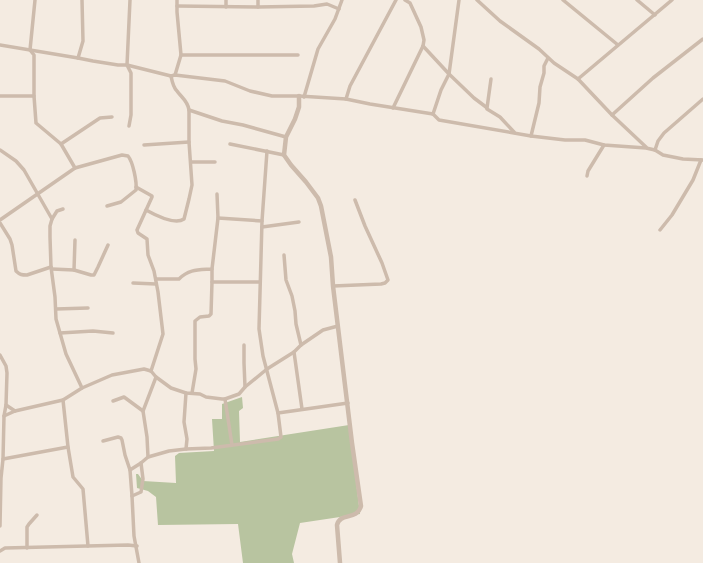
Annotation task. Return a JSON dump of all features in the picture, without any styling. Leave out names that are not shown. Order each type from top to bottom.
[{"type":"street","points":[[35,0],[30,50],[34,56],[36,123],[42,126],[61,144],[75,168]]},
{"type":"street","points":[[78,58],[83,41],[82,0]]},
{"type":"street","points":[[129,126],[131,115],[131,73],[127,65],[130,0]]},
{"type":"street","points":[[146,210],[158,216],[181,221],[184,220],[190,199],[192,185],[189,142],[189,106],[177,91],[173,75],[181,54],[177,0]]},
{"type":"street","points":[[226,0],[226,7]]},
{"type":"street","points":[[258,0],[258,7]]},
{"type":"street","points":[[340,563],[338,521],[341,518],[356,514],[360,510],[361,506],[328,242],[318,198],[291,166],[284,155],[286,137],[295,119],[318,49],[335,19],[342,0]]},
{"type":"street","points":[[346,99],[350,86],[396,0]]},
{"type":"street","points":[[393,108],[423,46],[424,40],[421,27],[410,2],[405,0]]},
{"type":"street","points":[[433,114],[441,90],[449,74],[459,0]]},
{"type":"street","points":[[477,0],[500,21],[539,49],[554,63],[578,79],[646,148]]},
{"type":"street","points":[[562,0],[618,45]]},
{"type":"street","points":[[637,0],[655,15]]},
{"type":"street","points":[[578,79],[672,0]]},
{"type":"street","points":[[177,6],[258,7],[314,6],[327,4],[339,9]]},
{"type":"street","points":[[612,115],[654,78],[703,39]]},
{"type":"street","points":[[0,45],[78,58],[93,62],[127,65],[173,75],[225,81],[250,91],[272,96],[302,96],[346,99],[433,114],[439,120],[530,136],[565,140],[585,140],[604,145],[646,148],[655,150],[663,155],[683,159],[702,160],[693,180],[672,214],[660,230]]},
{"type":"street","points":[[423,46],[474,98],[486,107],[487,110],[500,117],[514,132]]},
{"type":"street","points":[[181,54],[298,55]]},
{"type":"street","points":[[530,136],[539,102],[544,66],[548,58]]},
{"type":"street","points":[[544,66],[554,63]]},
{"type":"street","points":[[487,110],[490,79]]},
{"type":"street","points":[[0,96],[34,96]]},
{"type":"street","points":[[655,150],[658,141],[664,133],[703,99]]},
{"type":"street","points":[[189,110],[222,121],[243,125],[286,137]]},
{"type":"street","points":[[61,144],[100,118],[112,117]]},
{"type":"street","points":[[144,145],[189,142]]},
{"type":"street","points":[[230,144],[284,155]]},
{"type":"street","points":[[587,176],[588,171],[604,145]]},
{"type":"street","points":[[0,150],[16,161],[24,170],[52,219]]},
{"type":"street","points":[[130,470],[148,458],[169,451],[211,448],[278,439],[280,437],[278,413],[259,329],[262,221],[267,151]]},
{"type":"street","points":[[107,206],[121,202],[136,190],[131,159],[126,155],[75,168],[38,193],[0,222],[10,238],[16,271],[22,275],[51,268],[74,270],[94,275],[108,245]]},
{"type":"street","points":[[191,162],[214,162]]},
{"type":"street","points":[[136,187],[152,196],[137,230],[137,232],[147,239],[149,260],[154,271],[158,292],[162,334],[151,371]]},
{"type":"street","points":[[192,393],[196,370],[195,321],[200,317],[209,316],[211,314],[212,269],[218,218],[217,194]]},
{"type":"street","points":[[333,286],[381,284],[386,283],[388,280],[355,200]]},
{"type":"street","points":[[62,209],[57,211],[50,226],[51,268],[56,309],[55,313],[66,354],[82,388]]},
{"type":"street","points":[[218,218],[262,221]]},
{"type":"street","points":[[262,227],[299,222]]},
{"type":"street","points":[[74,270],[75,240]]},
{"type":"street","points":[[284,255],[286,280],[292,296],[301,345]]},
{"type":"street","points":[[156,279],[179,279],[185,273],[212,269]]},
{"type":"street","points":[[212,282],[260,282]]},
{"type":"street","points":[[133,283],[156,284]]},
{"type":"street","points":[[56,309],[88,308]]},
{"type":"street","points":[[4,416],[14,411],[63,400],[82,388],[112,375],[144,369],[151,371],[156,377],[171,388],[186,393],[225,399],[239,394],[245,387],[267,369],[294,352],[301,345],[323,330],[338,326]]},
{"type":"street","points":[[60,334],[94,331],[113,333]]},
{"type":"street","points":[[244,345],[245,387]]},
{"type":"street","points":[[294,352],[302,409]]},
{"type":"street","points":[[0,355],[6,366],[7,373],[6,404],[2,429],[3,459],[0,478],[0,525]]},
{"type":"street","points":[[148,458],[147,437],[143,411],[156,377]]},
{"type":"street","points":[[186,393],[184,422],[187,438],[186,449]]},
{"type":"street","points":[[113,401],[124,397],[143,411]]},
{"type":"street","points":[[225,399],[232,445]]},
{"type":"street","points":[[63,400],[73,477],[83,489],[88,546]]},
{"type":"street","points":[[278,413],[348,403]]},
{"type":"street","points":[[6,404],[14,411]]},
{"type":"street","points":[[103,441],[118,437],[122,440],[130,470],[134,536],[140,563]]},
{"type":"street","points":[[3,459],[68,447]]},
{"type":"street","points":[[132,496],[142,492],[142,463]]},
{"type":"street","points":[[27,548],[27,527],[37,515]]},
{"type":"street","points":[[0,551],[5,548],[136,546]]},
{"type":"green space","points":[[242,397],[243,408],[239,411],[240,442],[349,425],[360,514],[300,523],[292,554],[294,563],[243,563],[238,524],[158,525],[156,497],[148,491],[137,488],[136,474],[138,474],[143,481],[176,483],[175,456],[179,453],[214,451],[212,419],[222,419],[222,404]]}]
